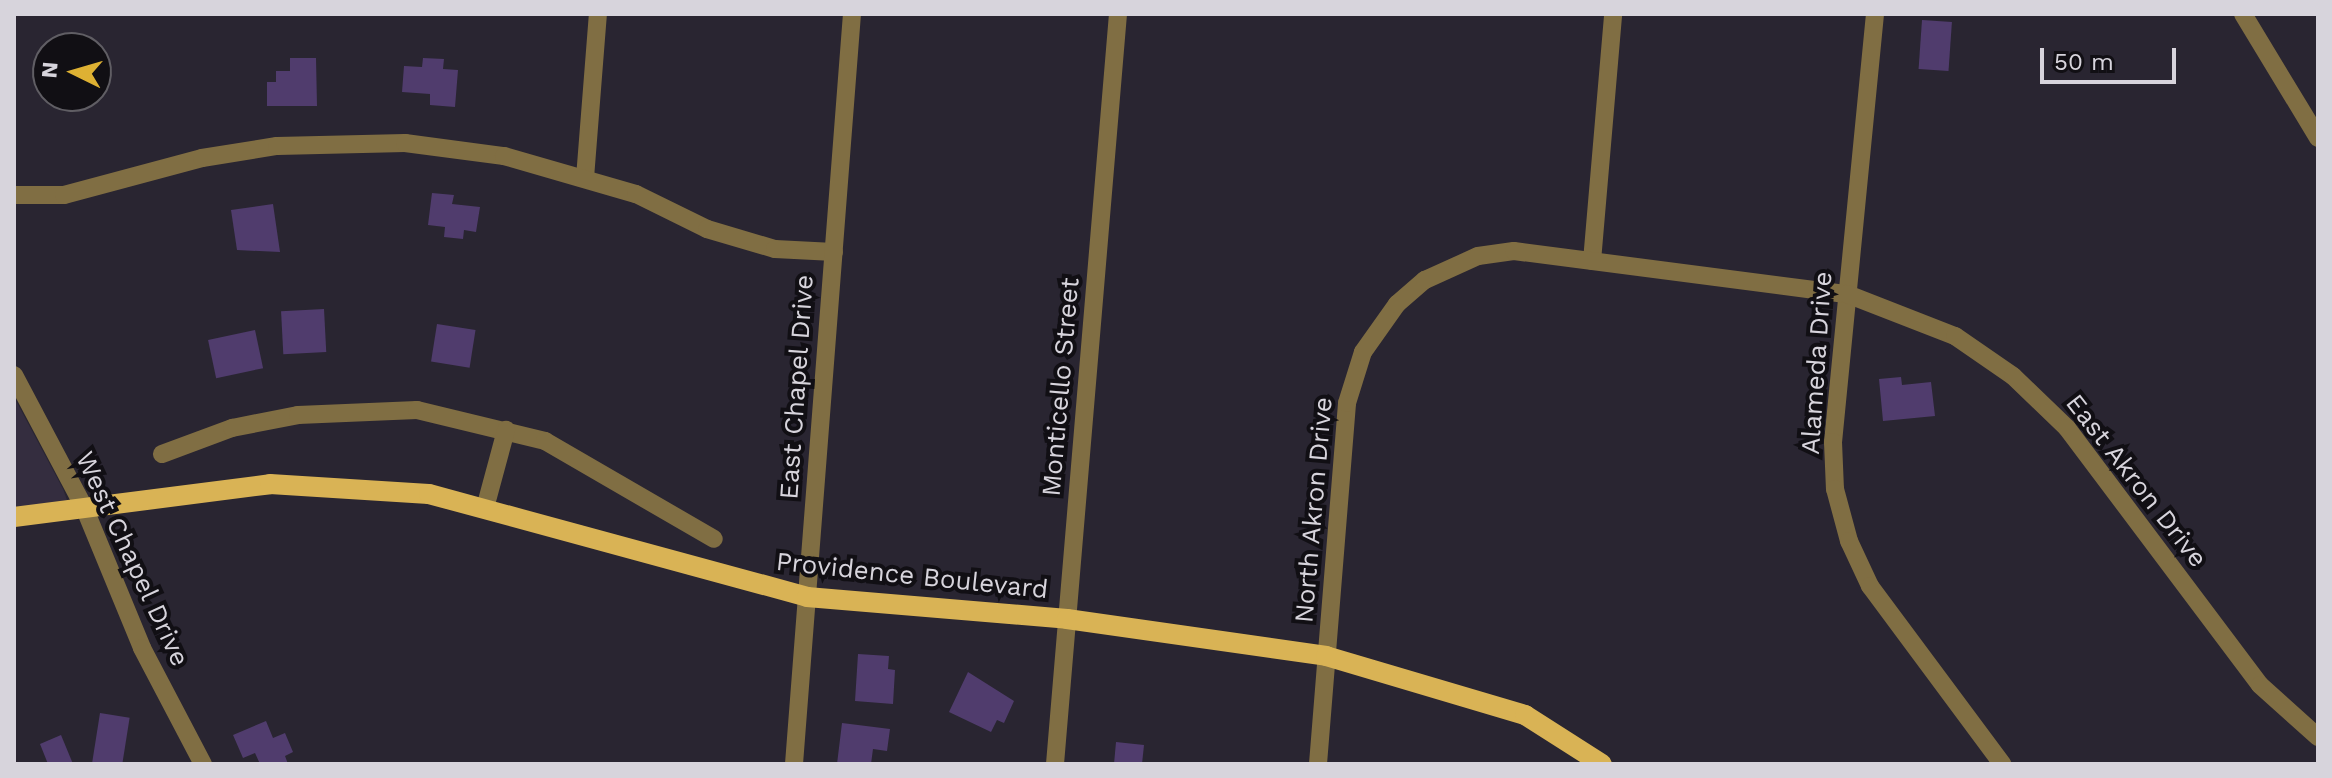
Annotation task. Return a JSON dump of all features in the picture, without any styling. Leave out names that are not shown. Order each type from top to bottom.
[{"type":"main road","name":"Providence Boulevard","points":[[14,517],[270,484],[429,494],[807,597],[1067,619],[1326,656],[1525,715],[1602,764]]},
{"type":"street","points":[[585,178],[598,14]]},
{"type":"street","name":"East Chapel Drive","points":[[794,764],[852,14]]},
{"type":"street","name":"Monticello Street","points":[[1055,764],[1118,14]]},
{"type":"street","points":[[1592,261],[1613,14]]},
{"type":"street","name":"Alameda Drive","points":[[1875,14],[1833,442],[1835,489],[1849,541],[1870,586],[2002,764]]},
{"type":"street","points":[[2243,14],[2318,138]]},
{"type":"street","points":[[14,195],[64,195],[202,158],[277,146],[405,143],[504,156],[585,178],[707,229],[775,249],[834,252]]},
{"type":"street","name":"North Akron Drive","points":[[1318,764],[1347,403],[1363,352],[1397,304],[1425,280],[1478,256],[1514,251],[1592,261]]},
{"type":"street","name":"East Akron Drive","points":[[1592,261],[1847,294],[1955,336],[2013,376],[2067,428],[2260,685],[2318,737]]},
{"type":"street","name":"West Chapel Drive","points":[[14,375],[84,507],[142,648],[203,764]]},
{"type":"street","points":[[162,454],[232,428],[358,410],[417,410],[506,430],[592,463],[714,539]]},
{"type":"street","points":[[485,508],[506,430]]},
{"type":"shaded area","points":[[14,397],[63,489],[67,500],[14,508]]},
{"type":"building","points":[[1922,20],[1952,22],[1949,71],[1919,69]]},
{"type":"building","points":[[290,58],[316,58],[317,106],[267,106],[267,82],[276,82],[276,71],[290,71]]},
{"type":"building","points":[[423,58],[444,59],[443,69],[458,70],[455,107],[430,105],[430,94],[402,92],[404,66],[422,67]]},
{"type":"building","points":[[432,193],[454,195],[452,204],[480,207],[476,232],[464,230],[463,239],[444,237],[445,227],[428,225]]},
{"type":"building","points":[[273,204],[280,252],[237,250],[231,210]]},
{"type":"building","points":[[324,309],[326,352],[283,354],[281,311]]},
{"type":"building","points":[[437,324],[476,330],[470,368],[431,362]]},
{"type":"building","points":[[255,330],[263,368],[216,378],[208,340]]},
{"type":"building","points":[[1901,377],[1902,385],[1931,382],[1935,416],[1883,421],[1879,379]]},
{"type":"building","points":[[858,654],[889,656],[888,669],[895,670],[893,704],[855,701]]},
{"type":"building","points":[[968,672],[1014,701],[1004,723],[997,720],[991,732],[949,712]]},
{"type":"building","points":[[100,713],[130,718],[122,764],[92,762]]},
{"type":"building","points":[[266,721],[273,738],[285,733],[293,752],[285,756],[288,764],[260,764],[255,753],[243,758],[233,735]]},
{"type":"building","points":[[842,723],[890,729],[887,751],[873,749],[871,764],[837,764]]},
{"type":"building","points":[[61,735],[73,764],[48,764],[40,744]]},
{"type":"building","points":[[1116,742],[1144,745],[1142,764],[1114,764]]}]
